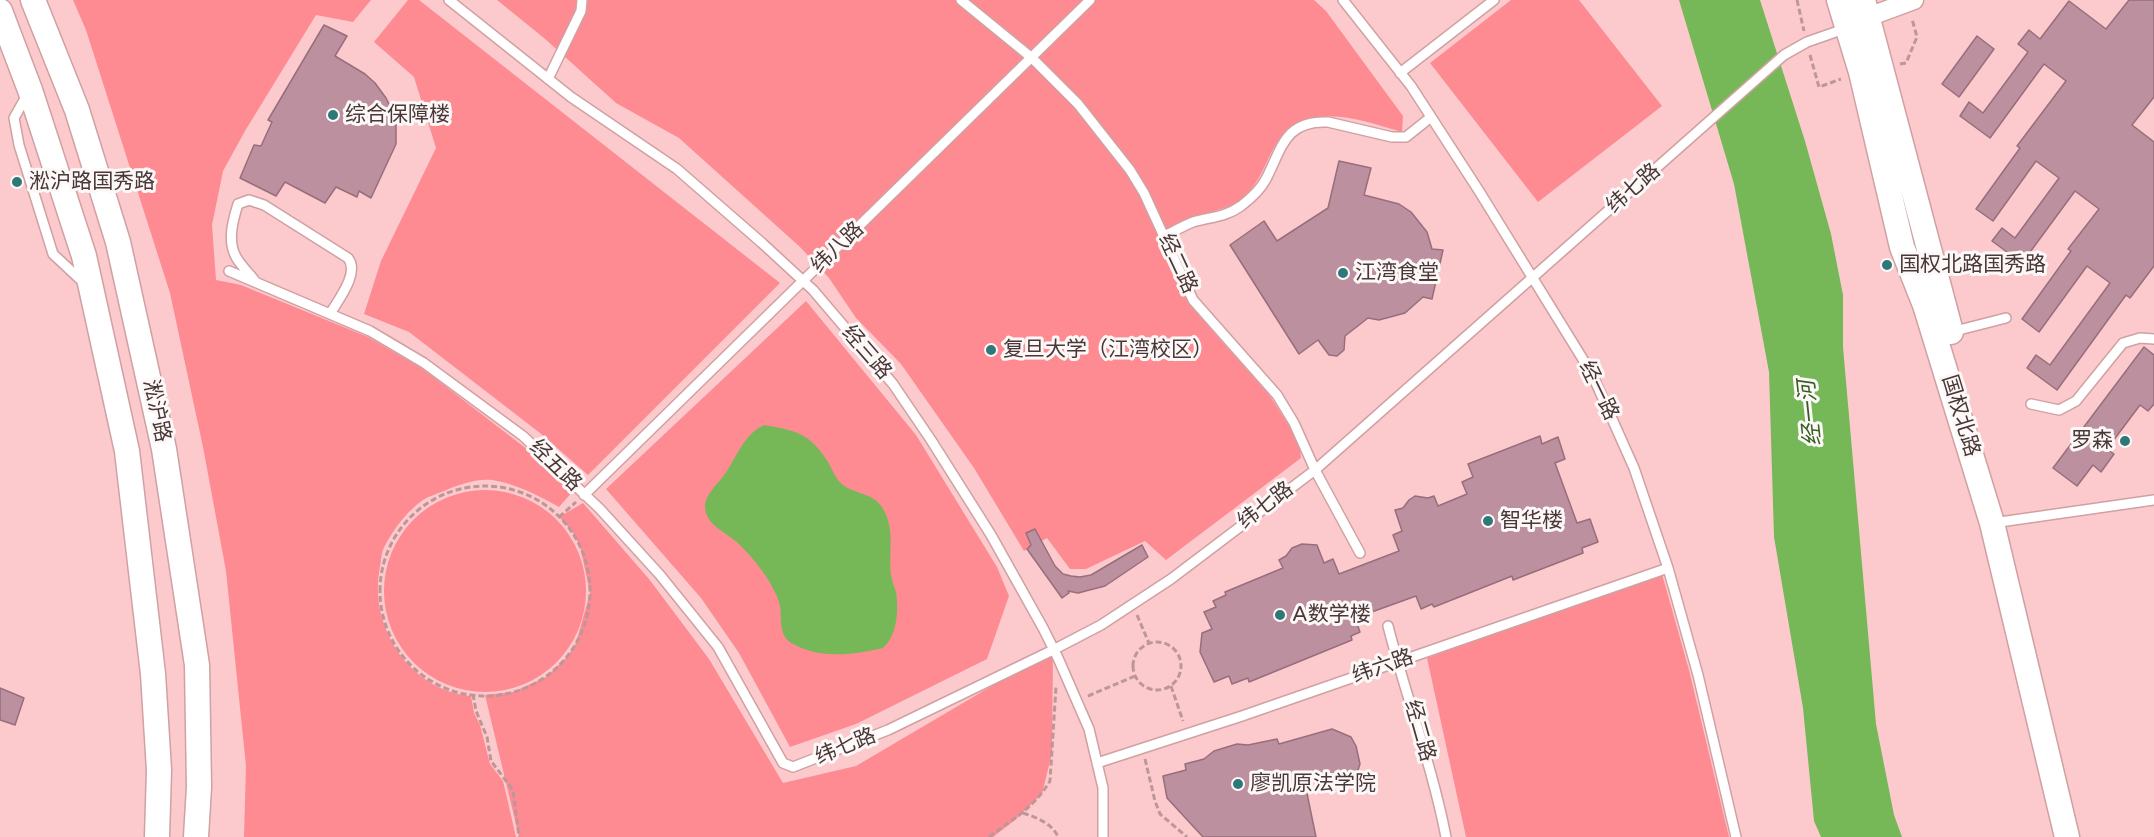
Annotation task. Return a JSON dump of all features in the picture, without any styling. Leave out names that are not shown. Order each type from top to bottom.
[{"type":"main road","name":"淞沪路","points":[[33,0],[76,110],[118,242],[164,449],[197,664],[199,787],[196,837]]},
{"type":"main road","name":"国权北路","points":[[1839,0],[1861,72],[1902,247],[1926,305],[2000,522],[2067,837]]},
{"type":"main road","name":"国权北路","points":[[1866,8],[2081,837]]},
{"type":"main road","name":"淞沪路","points":[[0,11],[30,90],[84,256],[127,451],[153,674],[159,771],[157,837]]},
{"type":"street","points":[[1847,28],[1866,8],[1914,0]]},
{"type":"lane","name":"经三路","points":[[449,0],[571,98],[677,169],[804,281],[893,384],[991,535],[1043,628],[1089,729],[1103,788],[1103,837]]},
{"type":"lane","points":[[548,79],[581,11],[582,0]]},
{"type":"lane","name":"经二路","points":[[961,0],[1032,58],[1078,104],[1130,170],[1193,300],[1276,395],[1294,423],[1315,470],[1360,553]]},
{"type":"lane","name":"纬八路","points":[[584,495],[1090,0]]},
{"type":"lane","name":"经一路","points":[[1343,0],[1431,117],[1592,374],[1634,468],[1668,568],[1698,675],[1736,837]]},
{"type":"lane","points":[[1400,73],[1494,0]]},
{"type":"lane","name":"纬七路","points":[[788,767],[804,764],[888,730],[1055,654],[1171,579],[1315,470],[1784,55],[1807,42],[1847,28]]},
{"type":"lane","points":[[1164,237],[1193,222],[1223,216],[1239,208],[1265,181],[1284,141],[1295,130],[1307,124],[1328,122],[1392,137],[1406,137],[1431,117]]},
{"type":"lane","points":[[256,283],[236,257],[232,239],[233,218],[238,204],[249,200],[264,205],[352,262],[348,283],[330,314]]},
{"type":"lane","name":"经五路","points":[[229,271],[370,331],[424,363],[523,436],[600,509],[660,575],[718,647],[777,753],[788,767]]},
{"type":"lane","points":[[1951,332],[2006,318]]},
{"type":"lane","points":[[2031,404],[2059,410],[2076,401],[2123,343],[2140,338],[2154,339]]},
{"type":"lane","points":[[2000,522],[2154,500]]},
{"type":"lane","name":"纬六路","points":[[1097,763],[1397,663],[1668,568]]},
{"type":"lane","name":"经二路","points":[[1388,626],[1438,797],[1446,837]]},
{"type":"path","points":[[484,486],[522,492],[544,504],[559,517],[571,530],[580,546],[590,593],[588,612],[576,643],[567,657],[546,677],[531,686],[513,692],[485,695],[459,693],[442,687],[409,663],[393,640],[382,616],[381,574],[387,553],[405,524],[419,510],[439,497],[484,486]]},
{"type":"path","points":[[559,517],[584,495]]},
{"type":"path","points":[[1132,604],[1149,643]]},
{"type":"path","points":[[1149,643],[1169,645],[1179,658],[1180,673],[1171,686],[1158,691],[1146,688],[1138,681],[1133,670],[1133,661],[1141,649],[1149,643]]},
{"type":"path","points":[[989,837],[1023,813],[1042,794],[1050,781],[1055,654]]},
{"type":"path","points":[[1076,701],[1135,676]]},
{"type":"path","points":[[1171,686],[1187,734]]},
{"type":"path","points":[[473,694],[476,711],[487,737],[491,761],[513,790],[519,837]]},
{"type":"path","points":[[1142,749],[1160,813],[1187,837]]},
{"type":"path","points":[[1023,813],[1043,821],[1057,832],[1058,837]]},
{"type":"shaded area","points":[[73,0],[371,0],[353,22],[316,15],[245,131],[223,171],[212,225],[216,280],[241,285],[368,337],[423,369],[532,453],[574,490],[559,507],[510,484],[480,480],[461,484],[428,497],[417,505],[395,529],[381,556],[378,589],[380,611],[387,632],[398,651],[412,668],[429,682],[449,691],[471,696],[490,764],[503,781],[516,837],[244,837],[246,766],[226,571],[203,447],[170,293],[86,30]]},
{"type":"shaded area","points":[[408,0],[419,0],[780,283],[588,475],[540,433],[409,332],[364,314],[381,261],[436,148],[414,77],[374,42]]},
{"type":"shaded area","points":[[497,0],[1314,0],[1326,11],[1403,116],[1402,132],[1353,119],[1320,117],[1304,120],[1290,128],[1278,141],[1260,176],[1240,200],[1158,236],[1188,303],[1270,396],[1293,432],[1300,448],[1301,458],[1166,560],[1145,541],[1086,569],[1070,569],[1047,538],[1024,551],[974,468],[901,364],[856,318],[829,278],[800,247],[679,138],[616,103],[544,38]]},
{"type":"shaded area","points":[[1511,0],[1579,0],[1662,106],[1538,202],[1430,63]]},
{"type":"shaded area","points":[[806,301],[916,435],[997,567],[1009,596],[987,659],[856,724],[790,747],[739,653],[701,598],[606,489]]},
{"type":"shaded area","points":[[485,490],[505,492],[533,502],[563,527],[578,552],[584,571],[586,591],[584,611],[574,639],[549,669],[524,684],[505,690],[485,692],[465,690],[437,680],[407,655],[392,630],[386,611],[384,591],[386,571],[396,543],[421,513],[446,498],[465,492]]},
{"type":"shaded area","points":[[583,503],[649,579],[709,659],[783,783],[856,766],[1053,650],[1052,753],[1042,794],[993,837],[519,837],[485,695],[513,692],[546,677],[567,657],[576,643],[590,593],[580,546],[571,530],[559,517]]},
{"type":"shaded area","points":[[1662,574],[1689,670],[1729,837],[1466,837],[1427,658]]},
{"type":"water","name":"经一河","points":[[1679,0],[1760,0],[1805,141],[1831,234],[1843,295],[1843,347],[1876,724],[1894,815],[1902,837],[1821,837],[1814,821],[1803,708],[1774,537],[1769,372],[1734,184]]},
{"type":"water","points":[[764,425],[801,434],[821,452],[841,483],[869,496],[882,507],[889,524],[890,566],[897,607],[894,630],[883,648],[848,654],[825,654],[803,649],[788,641],[783,632],[778,600],[766,576],[740,545],[708,518],[705,505],[708,496],[747,439]]},
{"type":"building","points":[[2129,0],[2154,0],[2154,97],[2132,125],[2154,142],[2154,266],[2130,298],[2126,295],[2057,390],[2027,368],[2036,355],[2050,365],[2110,283],[2087,266],[2039,332],[2022,319],[2071,251],[2068,249],[2099,209],[2075,191],[2022,263],[1992,241],[2002,228],[2015,238],[2059,178],[2036,161],[1993,221],[1976,209],[2020,148],[2017,146],[2066,81],[2044,64],[1990,138],[1960,116],[1969,102],[1983,113],[2028,52],[2018,44],[2029,30],[2040,39],[2069,1],[2106,29]]},
{"type":"building","name":"综合保障楼","points":[[324,25],[347,36],[335,56],[365,74],[375,83],[396,118],[396,144],[371,198],[359,191],[357,197],[336,187],[325,203],[285,182],[276,196],[240,178],[254,145],[261,146],[272,122],[268,120]]},
{"type":"building","points":[[1977,36],[1994,49],[1959,97],[1942,84]]},
{"type":"building","name":"江湾食堂","points":[[1339,161],[1371,168],[1364,195],[1399,204],[1411,212],[1427,232],[1432,249],[1443,250],[1432,299],[1423,297],[1405,313],[1379,320],[1368,318],[1345,336],[1344,350],[1337,356],[1329,355],[1318,340],[1299,354],[1230,245],[1264,221],[1277,241],[1328,208]]},
{"type":"building","points":[[2144,347],[2154,355],[2154,404],[2148,411],[2140,405],[2107,449],[2114,454],[2101,472],[2093,465],[2077,486],[2053,468]]},
{"type":"building","points":[[1540,436],[1542,444],[1558,437],[1565,459],[1555,463],[1577,523],[1590,519],[1598,542],[1582,548],[1583,553],[1513,580],[1512,576],[1434,607],[1432,604],[1421,609],[1416,596],[1355,618],[1360,632],[1351,636],[1352,640],[1249,682],[1248,678],[1232,684],[1229,676],[1214,682],[1200,652],[1202,633],[1212,629],[1204,612],[1216,607],[1213,601],[1226,595],[1225,592],[1283,568],[1279,560],[1286,556],[1292,548],[1302,544],[1317,545],[1324,563],[1333,559],[1339,574],[1399,551],[1393,535],[1402,531],[1395,510],[1403,508],[1415,496],[1428,498],[1434,496],[1438,506],[1467,494],[1462,482],[1473,477],[1468,464]]},
{"type":"building","points":[[1035,529],[1055,566],[1063,574],[1071,576],[1091,575],[1142,545],[1148,557],[1105,586],[1078,593],[1068,591],[1069,593],[1062,598],[1027,549],[1031,545],[1026,533]]},
{"type":"building","points":[[0,688],[24,698],[15,725],[0,720]]},
{"type":"building","name":"廖凯原法学院","points":[[1332,729],[1351,737],[1356,746],[1360,764],[1354,782],[1332,787],[1304,779],[1316,837],[1203,837],[1167,798],[1163,776],[1186,770],[1185,764],[1204,759],[1214,751],[1237,744],[1248,745],[1277,739],[1279,744]]},
{"type":"place","name":"综合保障楼","points":[[333,115]]},
{"type":"place","name":"淞沪路国秀路","points":[[17,182]]},
{"type":"place","name":"国权北路国秀路","points":[[1887,265]]},
{"type":"place","name":"江湾食堂","points":[[1343,273]]},
{"type":"place","name":"复旦大学（江湾校区）","points":[[991,350]]},
{"type":"place","name":"罗森","points":[[2125,441]]},
{"type":"place","name":"智华楼","points":[[1488,521]]},
{"type":"place","name":"A数学楼","points":[[1280,615]]},
{"type":"place","name":"廖凯原法学院","points":[[1238,784]]}]
